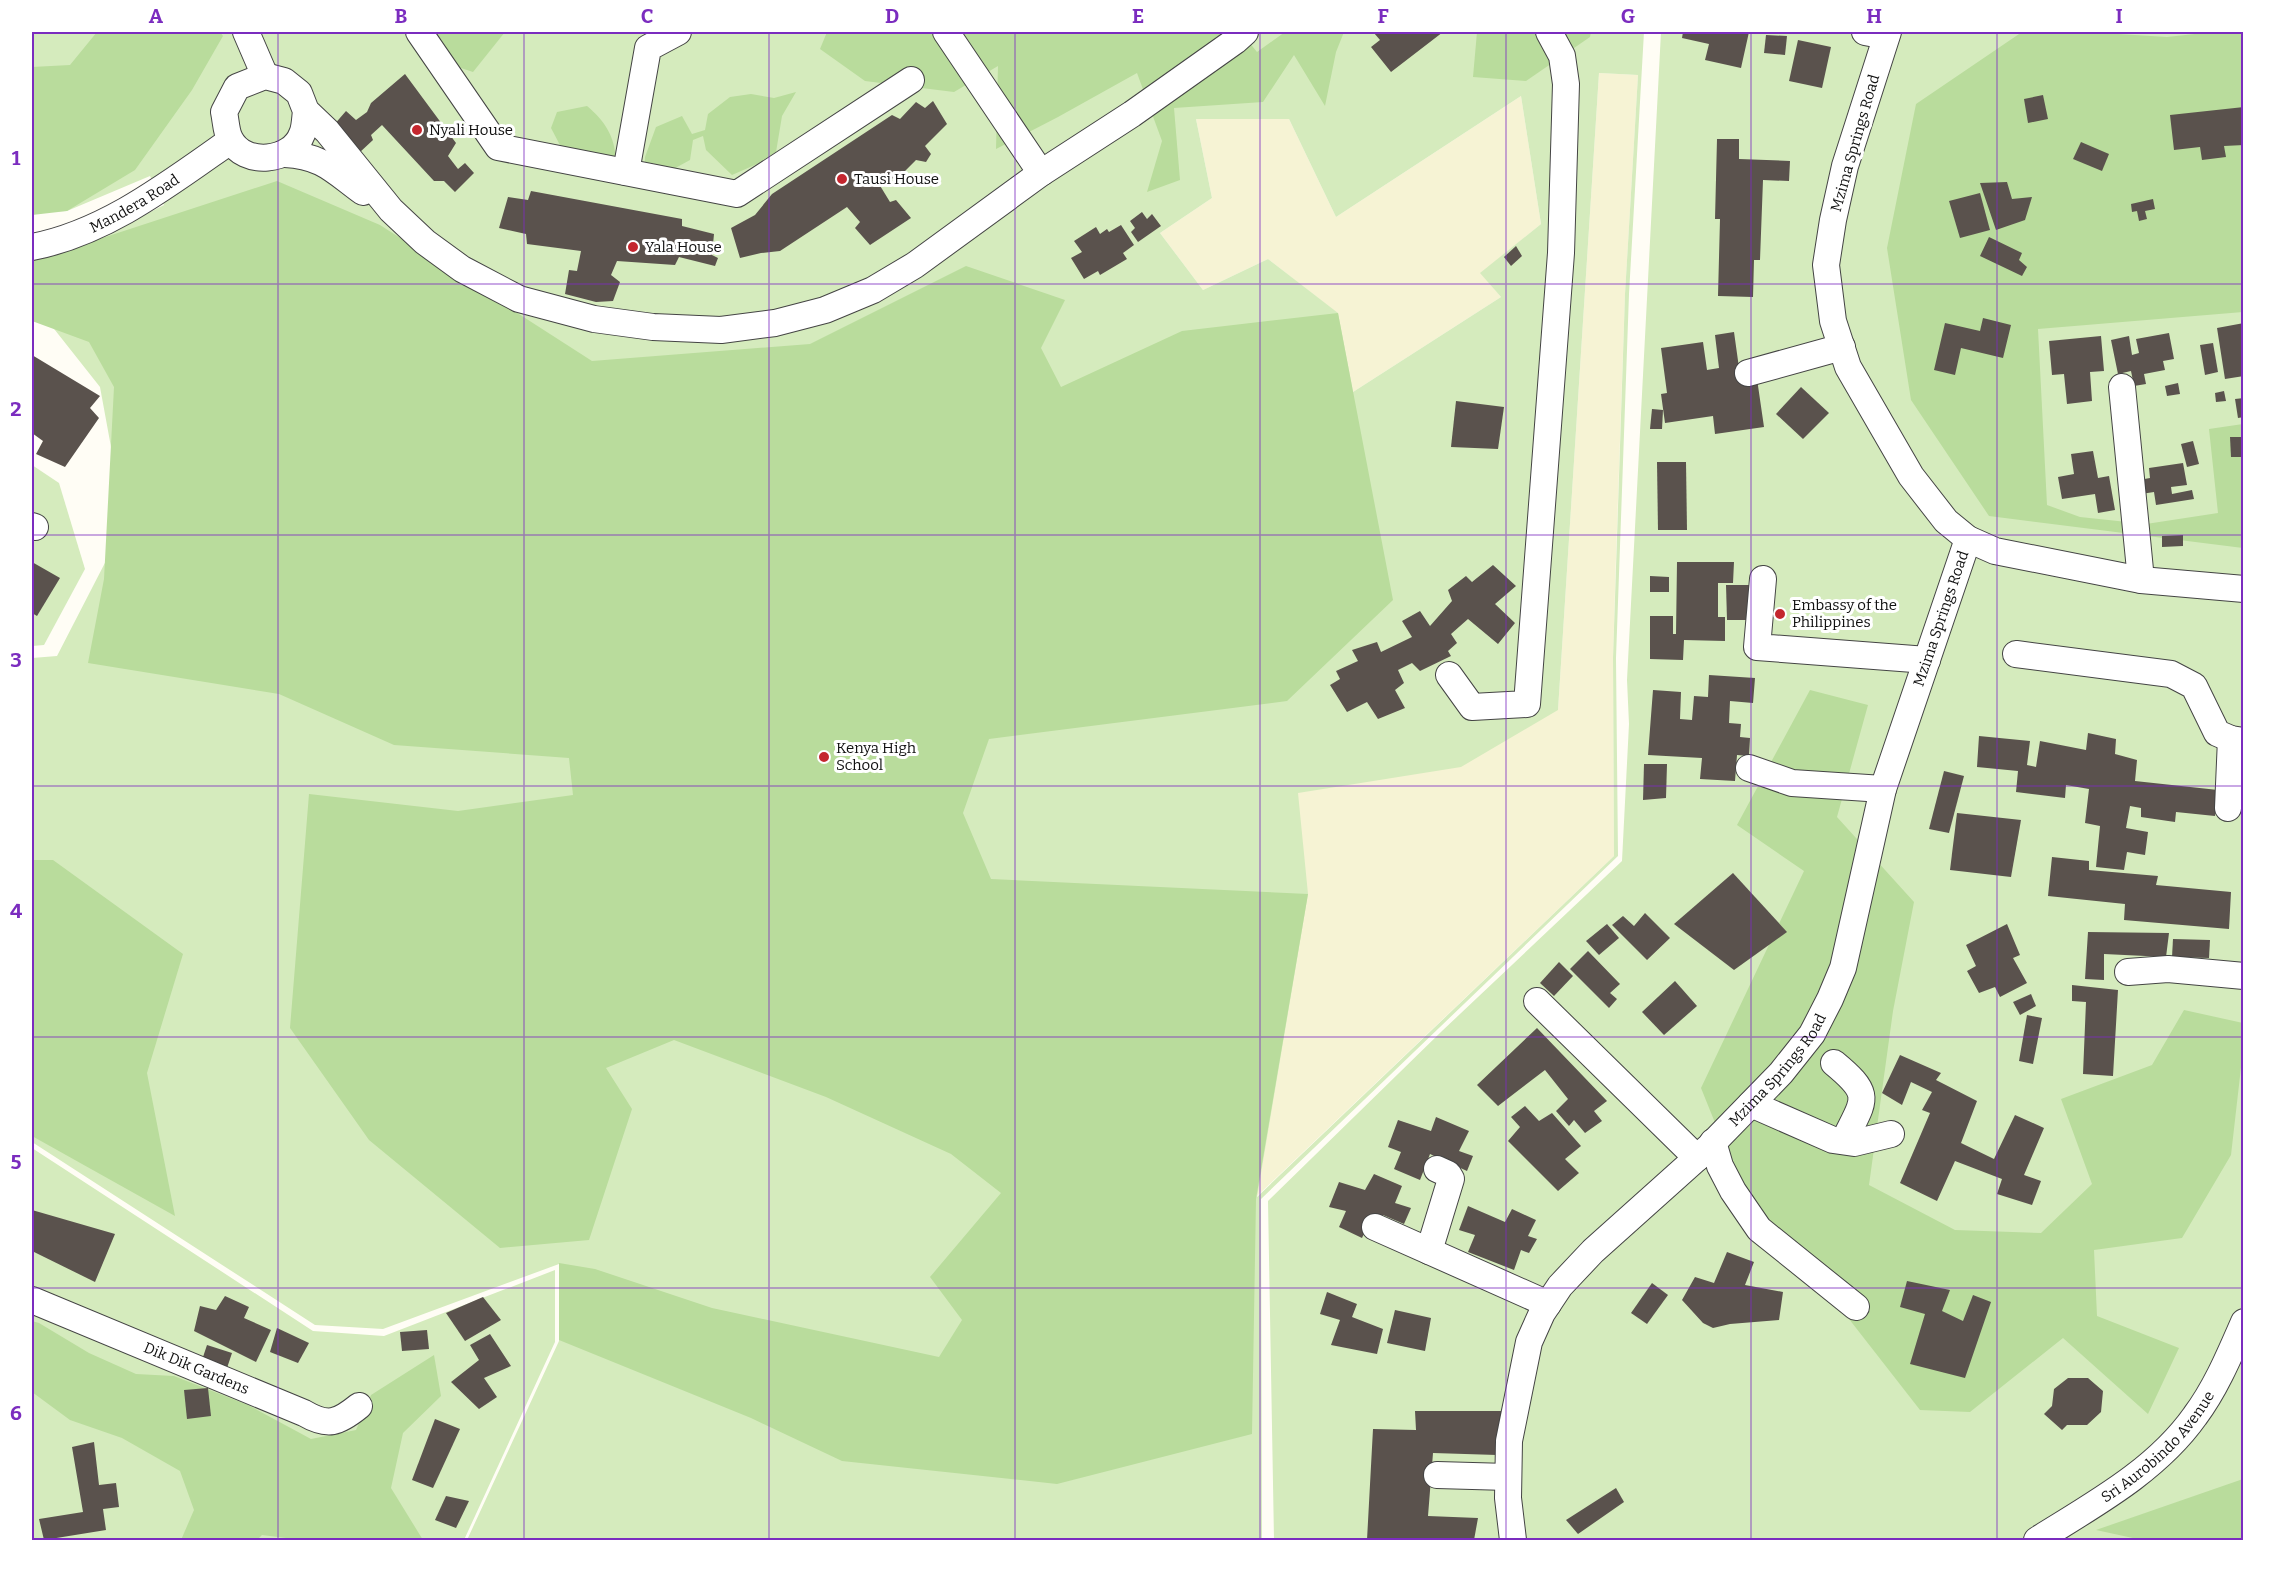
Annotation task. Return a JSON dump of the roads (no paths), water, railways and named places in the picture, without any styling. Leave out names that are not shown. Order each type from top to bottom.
[{"type":"street","points":[[246,32],[265,76]]},
{"type":"street","points":[[419,32],[498,147],[738,194],[911,80]]},
{"type":"street","points":[[626,172],[648,48],[678,32]]},
{"type":"street","points":[[946,32],[1041,173]]},
{"type":"street","points":[[391,210],[327,131],[306,111],[299,93],[284,81],[265,76],[237,87],[224,112],[230,141],[245,154],[265,159],[285,154],[305,155],[329,166],[391,210],[426,242],[462,269],[519,299],[594,320],[653,327],[721,330],[775,323],[825,310],[873,290],[915,265],[1041,173],[1132,114],[1245,32]]},
{"type":"street","points":[[1449,675],[1472,707],[1527,704],[1561,253],[1566,84],[1562,56],[1549,32]]},
{"type":"street","name":"Mzima Springs Road","points":[[1880,33],[1845,166],[1826,265],[1833,321],[1848,367],[1911,476],[1946,521],[1968,539],[1995,551],[2141,580],[2244,589]]},
{"type":"street","points":[[285,154],[302,136],[306,111]]},
{"type":"street","name":"Mandera Road","points":[[32,247],[88,229],[168,184],[230,141]]},
{"type":"street","points":[[1748,373],[1842,347]]},
{"type":"street","points":[[2122,387],[2141,580]]},
{"type":"street","name":"Mzima Springs Road","points":[[1513,1540],[1508,1497],[1509,1441],[1528,1342],[1560,1286],[1593,1251],[1705,1150],[1751,1104],[1781,1073],[1812,1034],[1843,968],[1883,789],[1968,539]]},
{"type":"street","points":[[1762,579],[1757,647],[1927,660]]},
{"type":"street","points":[[2016,654],[2171,674],[2194,686],[2217,733],[2237,740],[2228,808]]},
{"type":"street","points":[[1749,768],[1792,783],[1883,789]]},
{"type":"street","points":[[2128,972],[2168,969],[2244,976]]},
{"type":"street","points":[[1537,1001],[1705,1150],[1720,1166],[1733,1191],[1759,1229],[1856,1307]]},
{"type":"street","points":[[1834,1063],[1851,1077],[1862,1091],[1863,1101],[1844,1141]]},
{"type":"street","points":[[1751,1104],[1833,1140],[1854,1143],[1891,1134]]},
{"type":"street","points":[[1429,1251],[1451,1179],[1448,1174],[1437,1169]]},
{"type":"street","points":[[1375,1227],[1548,1304]]},
{"type":"street","name":"Dik Dik Gardens","points":[[32,1300],[304,1413],[320,1422],[346,1417],[358,1406]]},
{"type":"street","name":"Sri Aurobindo Avenue","points":[[2037,1540],[2150,1466],[2195,1416],[2226,1364],[2244,1322]]},
{"type":"street","points":[[1437,1475],[1508,1477]]},
{"type":"place","name":"Nyali House","points":[[417,130]]},
{"type":"place","name":"Tausi House","points":[[842,179]]},
{"type":"place","name":"Yala House","points":[[633,247]]},
{"type":"place","name":"Embassy of the Philippines","points":[[1780,614]]},
{"type":"place","name":"Kenya High School","points":[[824,757]]}]
